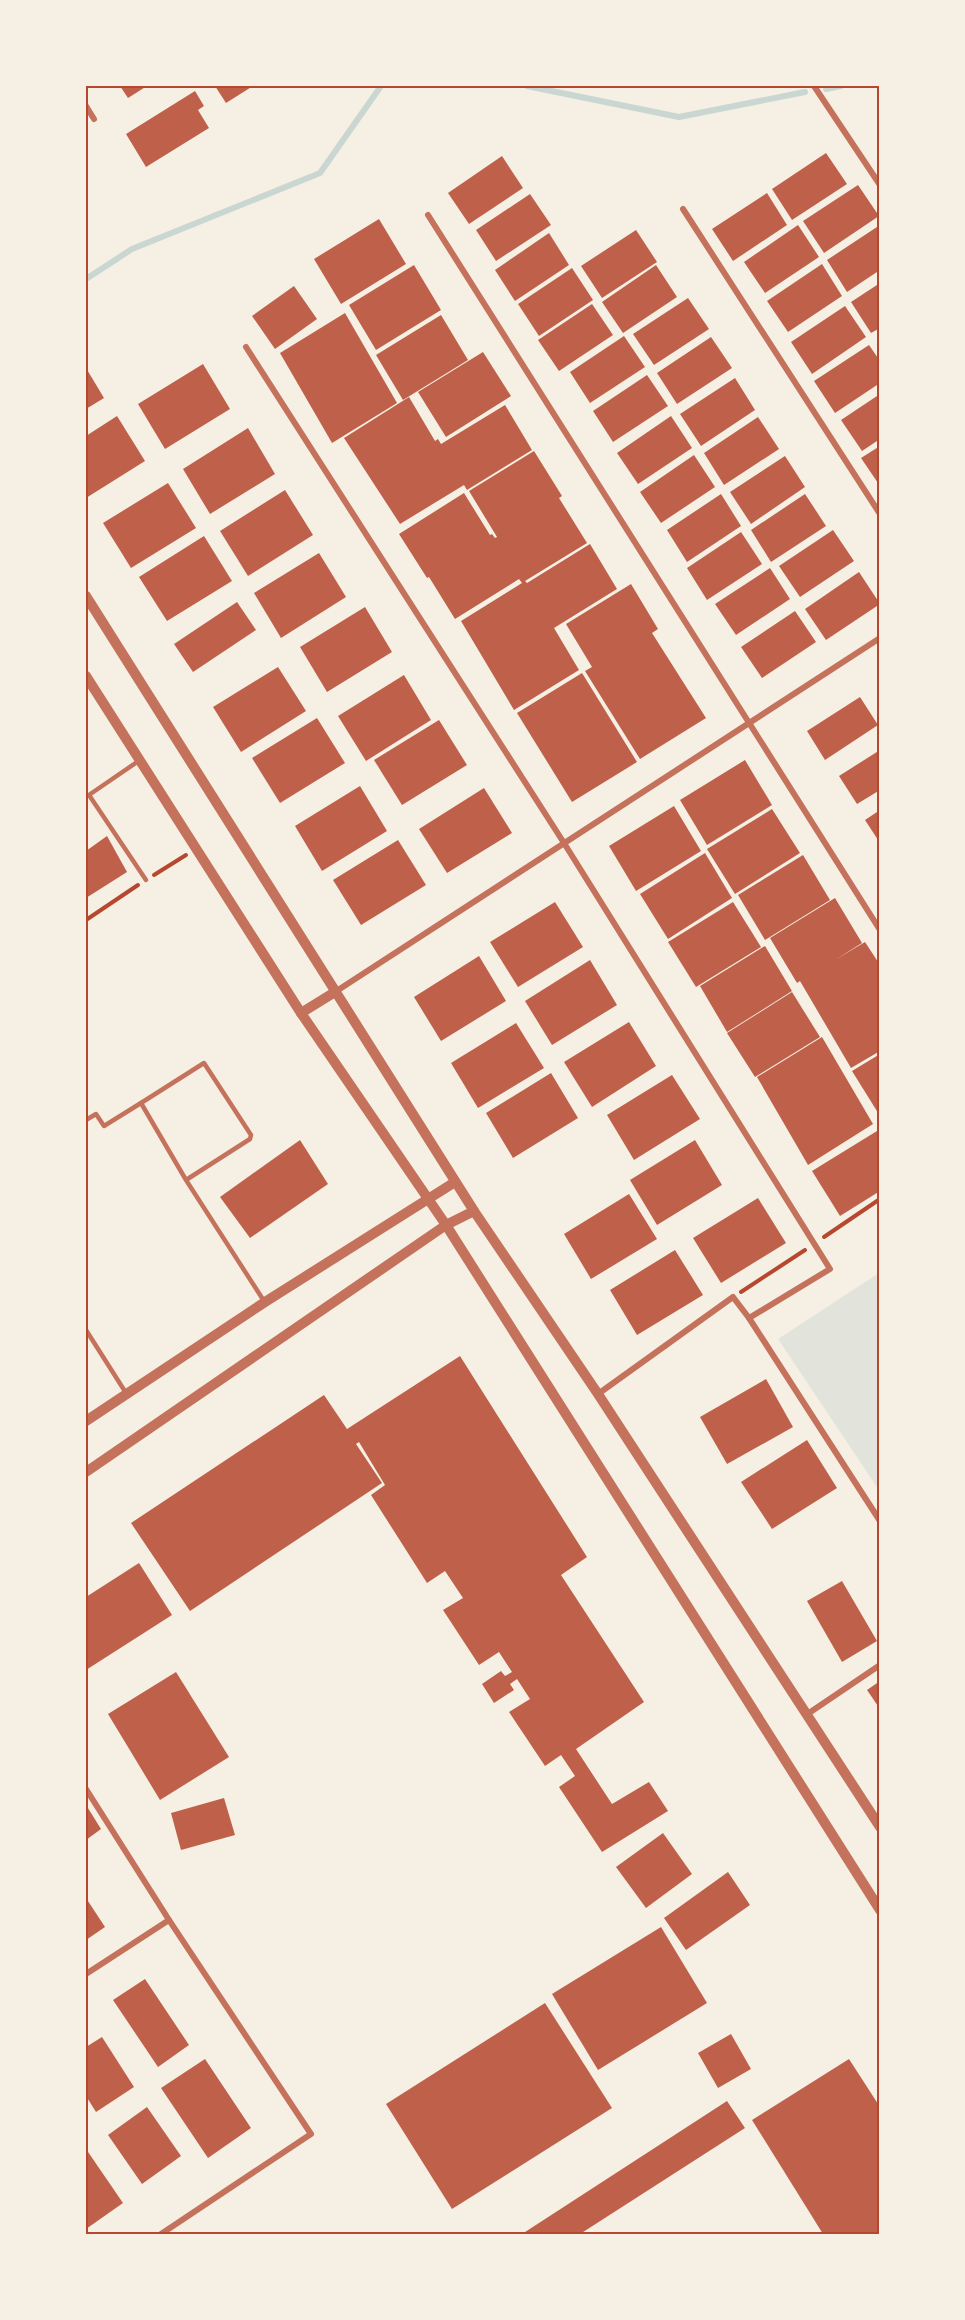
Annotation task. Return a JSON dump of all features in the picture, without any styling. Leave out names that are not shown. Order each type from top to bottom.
[{"type":"street","points":[[814,86],[879,185]]},
{"type":"street","points":[[86,106],[94,119]]},
{"type":"street","points":[[683,209],[879,514]]},
{"type":"street","points":[[428,215],[879,930]]},
{"type":"street","points":[[246,347],[564,843],[830,1269],[750,1318]]},
{"type":"street","points":[[86,596],[455,1182],[598,1394],[879,1827]]},
{"type":"street","points":[[301,1013],[879,638]]},
{"type":"street","points":[[86,676],[301,1013],[446,1225],[879,1910]]},
{"type":"street","points":[[86,1421],[265,1302],[455,1182]]},
{"type":"street","points":[[86,1472],[446,1225],[474,1211]]},
{"type":"street","points":[[598,1394],[733,1297],[750,1318],[879,1521]]},
{"type":"street","points":[[806,1715],[879,1665]]},
{"type":"street","points":[[86,1789],[169,1920],[311,2134],[161,2235]]},
{"type":"street","points":[[86,1974],[169,1920]]},
{"type":"lane","points":[[140,760],[87,796],[146,880]]},
{"type":"lane","points":[[86,1120],[96,1114],[104,1126],[204,1063],[251,1135],[250,1139],[186,1180]]},
{"type":"lane","points":[[141,1103],[186,1180],[265,1302]]},
{"type":"lane","points":[[86,1330],[126,1394]]},
{"type":"shaded area","points":[[879,1273],[879,1490],[778,1339]]},
{"type":"building","points":[[120,86],[147,86],[128,98]]},
{"type":"building","points":[[215,86],[253,86],[226,103]]},
{"type":"building","points":[[195,91],[204,106],[198,110],[209,128],[146,167],[126,134]]},
{"type":"building","points":[[826,153],[847,184],[792,220],[772,189]]},
{"type":"building","points":[[502,156],[523,188],[469,224],[448,193]]},
{"type":"building","points":[[858,185],[879,216],[824,253],[803,221]]},
{"type":"building","points":[[767,193],[787,225],[733,261],[712,229]]},
{"type":"building","points":[[530,194],[551,225],[496,261],[476,230]]},
{"type":"building","points":[[379,219],[406,264],[341,304],[314,259]]},
{"type":"building","points":[[798,225],[819,257],[765,293],[744,262]]},
{"type":"building","points":[[880,225],[880,270],[847,292],[827,260]]},
{"type":"building","points":[[636,230],[657,262],[602,298],[581,266]]},
{"type":"building","points":[[549,233],[569,265],[515,301],[495,270]]},
{"type":"building","points":[[822,264],[842,296],[788,332],[767,301]]},
{"type":"building","points":[[414,265],[441,310],[376,350],[349,305]]},
{"type":"building","points":[[656,265],[677,297],[623,333],[602,302]]},
{"type":"building","points":[[572,268],[593,300],[539,336],[518,304]]},
{"type":"building","points":[[880,283],[880,328],[871,333],[851,302]]},
{"type":"building","points":[[294,286],[317,319],[275,349],[252,316]]},
{"type":"building","points":[[688,298],[709,329],[654,365],[633,334]]},
{"type":"building","points":[[592,304],[613,335],[559,371],[538,340]]},
{"type":"building","points":[[845,306],[866,337],[812,374],[791,342]]},
{"type":"building","points":[[345,313],[397,403],[332,443],[280,353]]},
{"type":"building","points":[[441,315],[468,360],[403,400],[376,355]]},
{"type":"building","points":[[624,336],[645,367],[590,403],[570,372]]},
{"type":"building","points":[[711,337],[732,368],[677,404],[657,373]]},
{"type":"building","points":[[869,345],[880,361],[880,383],[835,413],[814,381]]},
{"type":"building","points":[[483,352],[511,396],[446,437],[418,392]]},
{"type":"building","points":[[203,364],[230,409],[165,449],[138,404]]},
{"type":"building","points":[[86,368],[104,398],[86,409]]},
{"type":"building","points":[[647,375],[668,406],[613,442],[593,411]]},
{"type":"building","points":[[735,378],[755,410],[701,446],[680,414]]},
{"type":"building","points":[[880,394],[880,439],[862,451],[841,420]]},
{"type":"building","points":[[409,397],[435,441],[438,439],[441,444],[505,405],[532,450],[467,490],[464,485],[400,524],[344,438]]},
{"type":"building","points":[[117,416],[145,461],[86,498],[86,436]]},
{"type":"building","points":[[671,416],[692,448],[638,484],[617,453]]},
{"type":"building","points":[[758,417],[779,449],[724,485],[704,453]]},
{"type":"building","points":[[248,428],[275,474],[210,514],[183,469]]},
{"type":"building","points":[[880,446],[880,486],[861,458]]},
{"type":"building","points":[[534,451],[587,543],[525,581],[527,583],[590,544],[617,589],[554,628],[579,670],[514,710],[461,621],[522,583],[519,579],[455,619],[399,534],[464,493],[490,535],[497,537],[469,491]]},
{"type":"building","points":[[694,455],[715,487],[661,523],[640,492]]},
{"type":"building","points":[[785,456],[805,487],[751,524],[730,492]]},
{"type":"building","points":[[168,483],[196,528],[131,568],[103,523]]},
{"type":"building","points":[[285,490],[313,535],[248,576],[220,531]]},
{"type":"building","points":[[721,494],[741,526],[687,562],[667,530]]},
{"type":"building","points":[[805,494],[826,526],[771,562],[751,530]]},
{"type":"building","points":[[833,530],[854,561],[800,597],[779,566]]},
{"type":"building","points":[[741,532],[762,564],[707,600],[687,568]]},
{"type":"building","points":[[204,536],[232,581],[167,621],[139,577]]},
{"type":"building","points":[[319,553],[346,597],[281,638],[254,593]]},
{"type":"building","points":[[770,568],[790,599],[736,635],[715,604]]},
{"type":"building","points":[[859,572],[880,604],[826,640],[805,609]]},
{"type":"building","points":[[631,584],[658,629],[652,633],[706,718],[640,759],[585,671],[592,667],[566,624]]},
{"type":"building","points":[[237,602],[256,630],[193,672],[174,644]]},
{"type":"building","points":[[365,607],[392,652],[327,692],[300,647]]},
{"type":"building","points":[[795,611],[816,642],[762,678],[741,647]]},
{"type":"building","points":[[278,667],[306,711],[241,752],[213,707]]},
{"type":"building","points":[[582,673],[637,762],[572,802],[517,713]]},
{"type":"building","points":[[404,675],[431,720],[366,761],[338,716]]},
{"type":"building","points":[[860,697],[878,725],[825,760],[807,731]]},
{"type":"building","points":[[317,718],[345,763],[280,803],[252,758]]},
{"type":"building","points":[[439,720],[467,765],[402,805],[374,760]]},
{"type":"building","points":[[880,750],[880,790],[857,804],[839,776]]},
{"type":"building","points":[[745,760],[772,805],[707,845],[680,800]]},
{"type":"building","points":[[360,786],[387,831],[322,871],[295,826]]},
{"type":"building","points":[[484,788],[512,833],[447,873],[419,829]]},
{"type":"building","points":[[674,806],[701,851],[636,891],[609,846]]},
{"type":"building","points":[[772,809],[800,853],[735,894],[707,849]]},
{"type":"building","points":[[880,810],[880,843],[865,820]]},
{"type":"building","points":[[107,836],[127,872],[86,898],[86,851]]},
{"type":"building","points":[[398,840],[426,885],[361,925],[333,880]]},
{"type":"building","points":[[705,853],[732,898],[668,939],[640,894]]},
{"type":"building","points":[[803,855],[830,900],[765,940],[738,895]]},
{"type":"building","points":[[835,898],[862,943],[835,960],[865,942],[880,965],[880,1051],[851,1068],[800,981],[797,983],[770,938]]},
{"type":"building","points":[[555,902],[583,947],[518,987],[490,942]]},
{"type":"building","points":[[733,902],[761,947],[696,987],[668,942]]},
{"type":"building","points":[[765,946],[792,991],[727,1032],[700,986]]},
{"type":"building","points":[[479,956],[506,1001],[441,1041],[414,997]]},
{"type":"building","points":[[590,960],[617,1005],[552,1045],[525,1001]]},
{"type":"building","points":[[792,992],[820,1037],[755,1077],[727,1033]]},
{"type":"building","points":[[629,1022],[656,1066],[592,1107],[564,1062]]},
{"type":"building","points":[[516,1023],[544,1068],[478,1108],[451,1063]]},
{"type":"building","points":[[822,1037],[873,1124],[808,1165],[757,1077]]},
{"type":"building","points":[[880,1054],[880,1116],[852,1071]]},
{"type":"building","points":[[551,1073],[578,1118],[513,1158],[486,1113]]},
{"type":"building","points":[[672,1075],[700,1119],[634,1160],[607,1115]]},
{"type":"building","points":[[877,1131],[880,1135],[880,1191],[840,1216],[812,1171]]},
{"type":"building","points":[[300,1140],[328,1184],[250,1238],[220,1197]]},
{"type":"building","points":[[695,1140],[722,1185],[657,1225],[630,1180]]},
{"type":"building","points":[[629,1194],[657,1239],[591,1279],[564,1234]]},
{"type":"building","points":[[758,1198],[786,1243],[721,1283],[693,1238]]},
{"type":"building","points":[[675,1250],[703,1295],[637,1335],[610,1290]]},
{"type":"building","points":[[460,1356],[587,1557],[561,1575],[644,1702],[576,1749],[612,1804],[649,1782],[668,1811],[602,1852],[559,1787],[575,1776],[561,1755],[545,1766],[509,1712],[530,1699],[517,1679],[510,1684],[514,1690],[494,1703],[482,1684],[501,1671],[505,1676],[512,1672],[499,1652],[479,1665],[443,1610],[463,1598],[445,1571],[427,1583],[371,1495],[385,1485],[359,1442],[356,1444],[382,1483],[190,1611],[131,1523],[324,1395],[347,1429]]},
{"type":"building","points":[[766,1379],[793,1427],[727,1464],[700,1417]]},
{"type":"building","points":[[807,1440],[837,1488],[772,1529],[741,1482]]},
{"type":"building","points":[[139,1563],[172,1615],[86,1670],[86,1597]]},
{"type":"building","points":[[842,1581],[877,1641],[842,1662],[807,1601]]},
{"type":"building","points":[[176,1672],[229,1757],[160,1800],[108,1714]]},
{"type":"building","points":[[880,1681],[880,1709],[867,1690]]},
{"type":"building","points":[[224,1798],[235,1835],[181,1850],[171,1813]]},
{"type":"building","points":[[86,1805],[101,1829],[86,1840]]},
{"type":"building","points":[[663,1833],[692,1874],[646,1908],[616,1867]]},
{"type":"building","points":[[728,1872],[750,1905],[686,1950],[664,1918]]},
{"type":"building","points":[[86,1898],[105,1927],[86,1940]]},
{"type":"building","points":[[661,1927],[707,2003],[598,2070],[552,1994]]},
{"type":"building","points":[[145,1979],[189,2045],[158,2067],[113,2000]]},
{"type":"building","points":[[545,2003],[612,2108],[452,2209],[386,2104]]},
{"type":"building","points":[[731,2034],[751,2069],[718,2088],[698,2053]]},
{"type":"building","points":[[102,2037],[134,2087],[96,2112],[86,2096],[86,2047]]},
{"type":"building","points":[[205,2059],[251,2128],[208,2158],[161,2088]]},
{"type":"building","points":[[849,2059],[880,2107],[880,2234],[823,2234],[752,2120]]},
{"type":"building","points":[[727,2101],[745,2128],[580,2234],[522,2234]]},
{"type":"building","points":[[147,2107],[181,2156],[142,2184],[108,2135]]},
{"type":"building","points":[[86,2149],[123,2203],[86,2229]]},
{"type":"waterway","points":[[86,279],[132,249],[320,173],[381,86]]},
{"type":"waterway","points":[[527,86],[679,117],[805,92]]},
{"type":"waterway","points":[[826,89],[841,86]]}]
